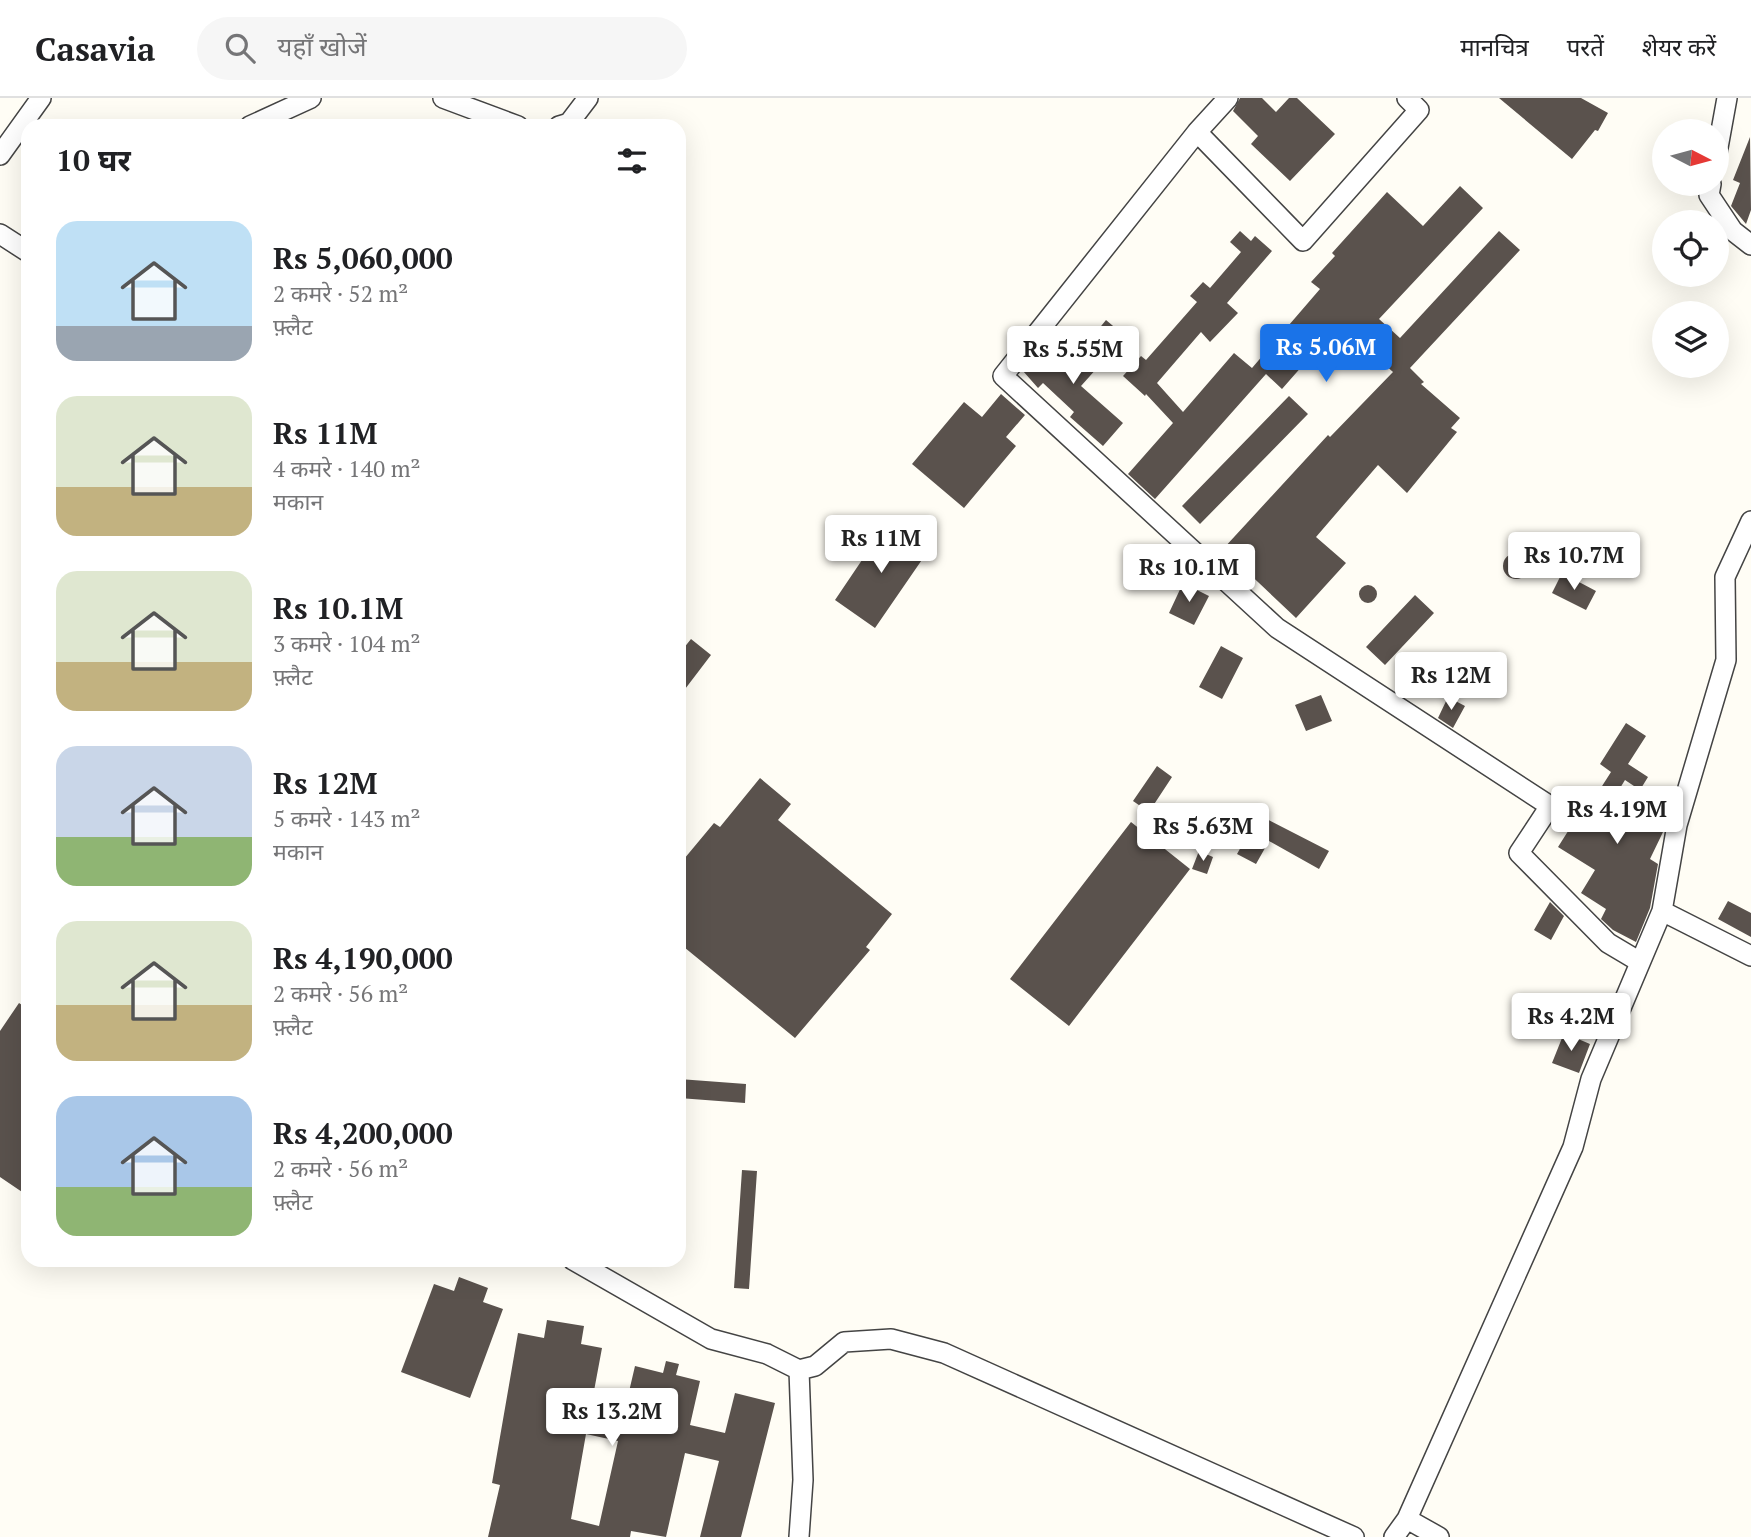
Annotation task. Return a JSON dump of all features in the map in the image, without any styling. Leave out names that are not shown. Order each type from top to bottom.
[{"type":"street","points":[[26,119],[41,98]]},
{"type":"street","points":[[265,119],[311,98]]},
{"type":"street","points":[[443,98],[499,119]]},
{"type":"street","points":[[572,119],[588,98]]},
{"type":"street","points":[[1228,98],[1197,132],[1003,376],[1277,628],[1550,806],[1519,853],[1608,943],[1640,962]]},
{"type":"street","points":[[1197,132],[1303,240],[1419,110],[1407,98]]},
{"type":"street","points":[[1723,119],[1727,98]]},
{"type":"street","points":[[0,155],[21,126]]},
{"type":"street","points":[[1710,196],[1732,231],[1751,245]]},
{"type":"street","points":[[0,234],[21,248]]},
{"type":"street","points":[[1394,1537],[1407,1519],[1573,1147],[1591,1079],[1662,911],[1678,825],[1726,660],[1725,577],[1751,521]]},
{"type":"street","points":[[1662,911],[1751,956]]},
{"type":"street","points":[[585,1267],[712,1339],[767,1354],[799,1370],[815,1366],[844,1342],[891,1339],[944,1353],[1354,1537]]},
{"type":"street","points":[[799,1370],[803,1480],[799,1537]]},
{"type":"street","points":[[1407,1519],[1439,1537]]},
{"type":"building","points":[[1240,98],[1262,98],[1276,112],[1289,98],[1297,98],[1335,134],[1290,181],[1251,144],[1258,136],[1233,111]]},
{"type":"building","points":[[1499,98],[1581,98],[1608,113],[1598,131],[1595,130],[1572,159]]},
{"type":"building","points":[[1750,137],[1751,210],[1746,224],[1731,206],[1740,183],[1733,180]]},
{"type":"building","points":[[1460,186],[1483,208],[1379,319],[1400,338],[1499,231],[1520,250],[1410,368],[1424,382],[1421,384],[1460,418],[1451,428],[1457,432],[1407,493],[1378,465],[1316,537],[1346,563],[1296,618],[1223,549],[1328,435],[1330,437],[1393,372],[1339,324],[1282,389],[1266,374],[1155,499],[1128,474],[1173,423],[1146,394],[1145,396],[1123,376],[1141,356],[1146,360],[1197,302],[1190,296],[1203,282],[1210,288],[1241,252],[1230,242],[1240,231],[1251,241],[1255,236],[1272,251],[1227,303],[1238,313],[1210,342],[1201,332],[1157,383],[1183,412],[1234,353],[1252,368],[1320,289],[1311,282],[1335,256],[1332,253],[1387,192],[1423,226]]},
{"type":"building","points":[[1106,320],[1119,331],[1110,342],[1097,331]]},
{"type":"building","points":[[1062,330],[1098,367],[1081,386],[1123,423],[1103,446],[1070,417],[1074,412],[1043,383],[1038,388],[1023,371]]},
{"type":"building","points":[[1001,394],[1025,415],[1006,437],[1016,446],[964,508],[912,464],[964,402],[982,417]]},
{"type":"building","points":[[1289,396],[1308,414],[1200,524],[1182,506]]},
{"type":"building","points":[[887,523],[928,551],[875,628],[835,600]]},
{"type":"building","points":[[1516,553],[1525,557],[1529,566],[1525,575],[1516,579],[1507,575],[1503,566],[1507,557]]},
{"type":"building","points":[[1562,573],[1596,591],[1586,610],[1552,593]]},
{"type":"building","points":[[1183,583],[1209,596],[1194,625],[1169,613]]},
{"type":"building","points":[[1368,585],[1374,588],[1377,594],[1374,600],[1368,603],[1362,600],[1359,594],[1362,588]]},
{"type":"building","points":[[1415,595],[1434,613],[1385,665],[1366,647]]},
{"type":"building","points":[[691,639],[711,655],[686,688],[686,645]]},
{"type":"building","points":[[1221,646],[1243,658],[1222,699],[1199,687]]},
{"type":"building","points":[[1321,695],[1332,721],[1306,731],[1295,705]]},
{"type":"building","points":[[1448,697],[1465,706],[1453,728],[1438,718]]},
{"type":"building","points":[[1626,723],[1646,736],[1628,764],[1648,777],[1640,790],[1625,780],[1606,811],[1636,830],[1642,820],[1663,832],[1650,859],[1658,864],[1650,908],[1636,942],[1613,930],[1601,919],[1606,909],[1581,893],[1595,870],[1558,847],[1577,817],[1581,819],[1611,772],[1600,764]]},
{"type":"building","points":[[1157,766],[1172,777],[1149,812],[1133,801]]},
{"type":"building","points":[[760,778],[791,804],[778,820],[892,914],[866,947],[870,950],[795,1038],[686,949],[686,857],[714,823],[720,827]]},
{"type":"building","points":[[1259,815],[1329,851],[1319,869],[1269,841],[1256,864],[1237,854]]},
{"type":"building","points":[[1131,822],[1190,869],[1069,1026],[1010,979]]},
{"type":"building","points":[[1199,851],[1213,857],[1207,874],[1192,869]]},
{"type":"building","points":[[1728,901],[1751,913],[1751,937],[1718,919]]},
{"type":"building","points":[[1550,902],[1564,916],[1551,940],[1534,930]]},
{"type":"building","points":[[19,1003],[21,1004],[21,1191],[0,1177],[0,1031]]},
{"type":"building","points":[[1564,1033],[1590,1044],[1579,1073],[1552,1063]]},
{"type":"building","points":[[686,1080],[746,1084],[745,1103],[686,1099]]},
{"type":"building","points":[[742,1170],[757,1171],[749,1289],[734,1288]]},
{"type":"building","points":[[459,1277],[488,1288],[483,1302],[503,1309],[470,1398],[401,1372],[434,1284],[454,1291]]},
{"type":"building","points":[[547,1320],[584,1326],[581,1344],[602,1348],[591,1407],[624,1413],[635,1366],[663,1373],[666,1361],[679,1364],[676,1375],[700,1381],[690,1425],[725,1433],[735,1393],[775,1403],[741,1537],[700,1537],[719,1461],[685,1453],[666,1537],[631,1531],[630,1537],[488,1537],[500,1485],[492,1483],[518,1333],[544,1338]],"holes":[[[586,1434],[618,1441],[599,1526],[571,1519]]]}]
